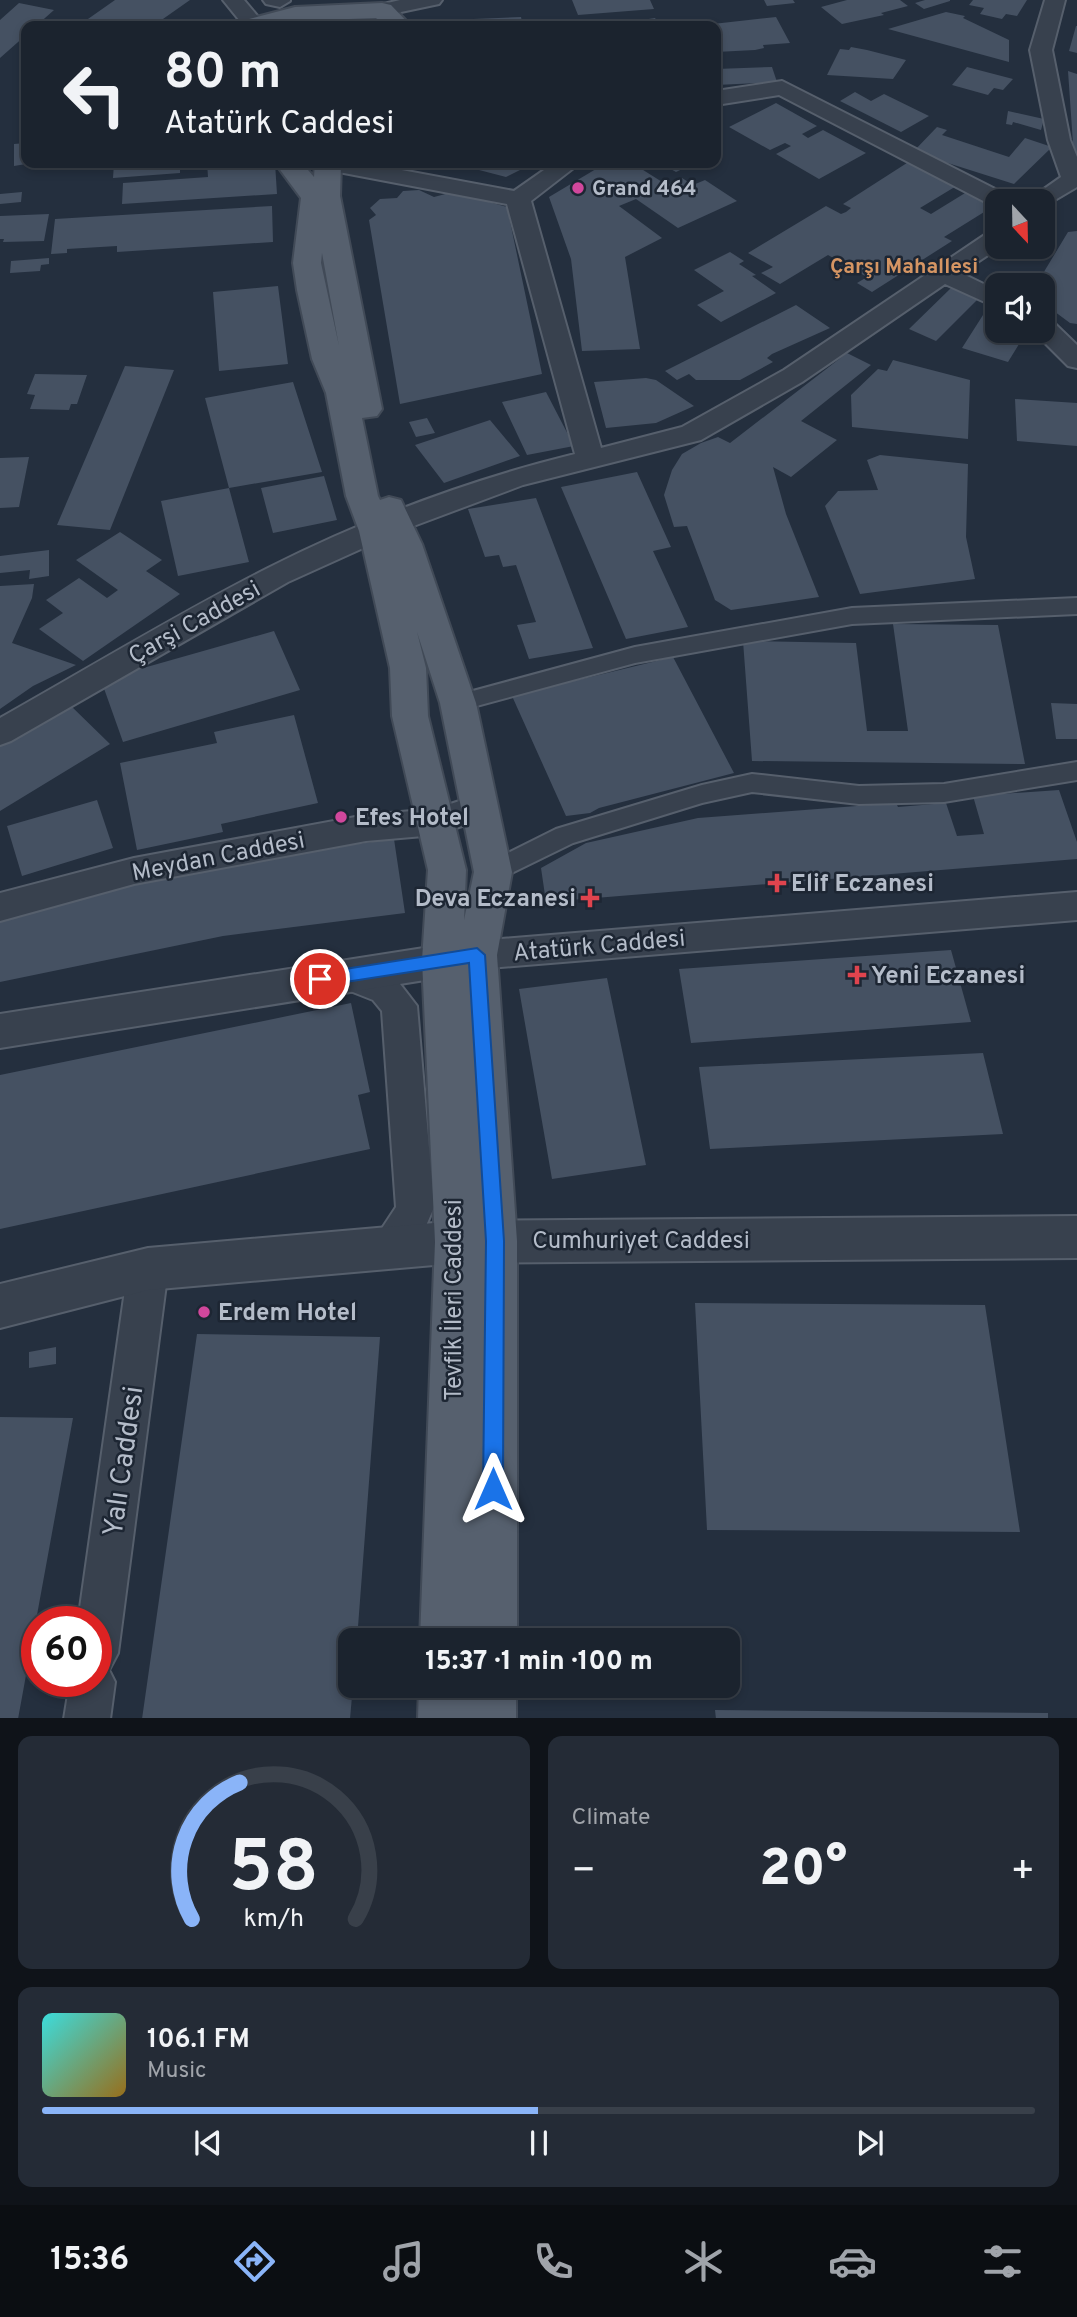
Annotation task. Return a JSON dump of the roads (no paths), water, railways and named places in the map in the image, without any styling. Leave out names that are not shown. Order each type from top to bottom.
[{"type":"main road","points":[[259,21],[280,0]]},
{"type":"main road","points":[[271,21],[295,14],[389,12]]},
{"type":"main road","points":[[292,168],[315,197],[307,264],[327,359],[341,393],[362,496],[384,527],[405,544],[458,703],[493,872],[459,958]]},
{"type":"main road","points":[[328,168],[326,196],[377,469],[408,668],[410,716],[447,870],[459,958]]},
{"type":"main road","name":"Tevfik İleri Caddesi","points":[[459,958],[476,1241],[491,1628]]},
{"type":"main road","name":"Tevfik İleri Caddesi","points":[[447,1628],[476,1241]]},
{"type":"main road","points":[[444,1718],[445,1698]]},
{"type":"main road","points":[[490,1698],[490,1718]]},
{"type":"street","points":[[233,0],[250,21]]},
{"type":"street","points":[[273,0],[280,0]]},
{"type":"street","points":[[389,12],[432,0]]},
{"type":"street","points":[[1055,0],[1041,50],[1059,141],[1076,178],[1055,191]]},
{"type":"street","points":[[721,97],[782,88],[985,193]]},
{"type":"street","points":[[355,168],[519,199],[562,168]]},
{"type":"street","points":[[519,199],[590,459]]},
{"type":"street","name":"Çarşi Caddesi","points":[[0,733],[278,575],[384,527],[515,478],[691,434],[793,376],[985,246]]},
{"type":"street","points":[[943,274],[985,295]]},
{"type":"street","points":[[1055,338],[1077,360]]},
{"type":"street","points":[[458,703],[635,655],[839,618],[1077,606]]},
{"type":"street","points":[[493,872],[565,836],[702,794],[751,783],[859,795],[944,793],[1077,771]]},
{"type":"street","name":"Meydan Caddesi","points":[[0,907],[134,871],[366,828],[435,822],[478,808]]},
{"type":"street","name":"Atatürk Caddesi","points":[[0,1031],[459,958],[1077,906]]},
{"type":"street","name":"Tevfik İleri Caddesi","points":[[347,975],[385,990],[399,1006],[415,1207],[405,1230],[388,1248]]},
{"type":"street","name":"Cumhuriyet Caddesi","points":[[0,1306],[148,1269],[476,1241],[1077,1237]]},
{"type":"street","name":"Yalı Caddesi","points":[[102,1606],[148,1269]]},
{"type":"street","points":[[88,1718],[90,1697]]},
{"type":"place","name":"Grand 464","points":[[578,188]]},
{"type":"place","name":"Efes Hotel","points":[[341,817]]},
{"type":"place","name":"Elif Eczanesi","points":[[777,883]]},
{"type":"place","name":"Deva Eczanesi","points":[[590,898]]},
{"type":"place","name":"Yeni Eczanesi","points":[[857,975]]},
{"type":"place","name":"Erdem Hotel","points":[[204,1312]]},
{"type":"district","name":"Çarşı Mahallesi","points":[[904,266]]}]
